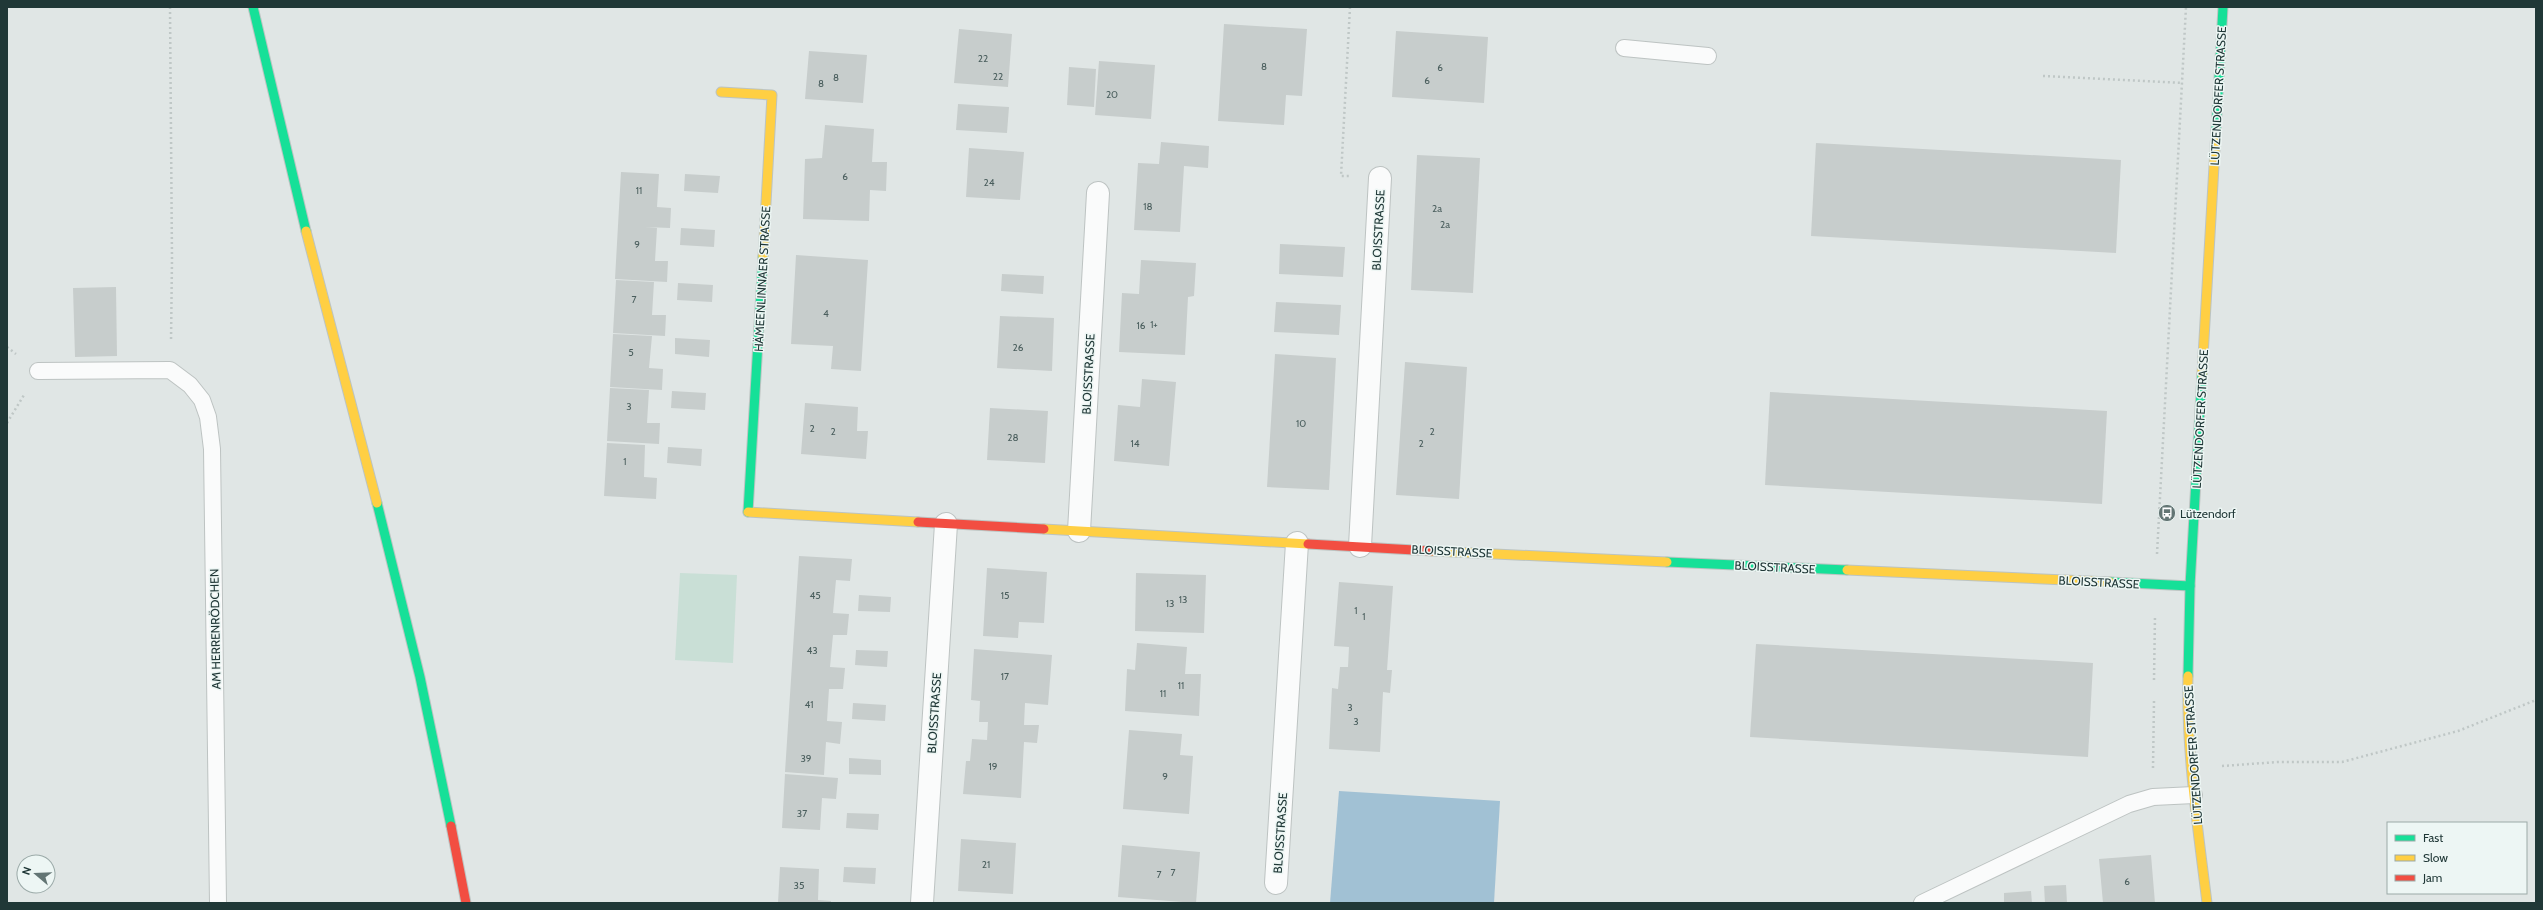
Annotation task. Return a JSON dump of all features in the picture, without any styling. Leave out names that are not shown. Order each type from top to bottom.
[{"type":"street","points":[[253,7],[301,219],[418,666],[437,750],[466,903]]},
{"type":"street","name":"LÜTZENDORFER STRASSE","points":[[2207,903],[2194,795],[2187,699],[2190,586],[2223,7]]},
{"type":"street","name":"HÄMEENLINNAER STRASSE","points":[[721,92],[772,95],[748,513]]},
{"type":"street","name":"BLOISSTRASSE","points":[[1360,546],[1380,178]]},
{"type":"street","name":"BLOISSTRASSE","points":[[1079,531],[1098,193]]},
{"type":"street","name":"BLOISSTRASSE","points":[[748,513],[1297,543],[2190,586]]},
{"type":"street","name":"BLOISSTRASSE","points":[[922,903],[946,524]]},
{"type":"street","name":"BLOISSTRASSE","points":[[1276,883],[1297,543]]},
{"type":"lane","points":[[1624,48],[1708,56]]},
{"type":"lane","points":[[38,371],[170,370]]},
{"type":"lane","name":"AM HERRENRÖDCHEN","points":[[170,370],[190,385],[202,400],[208,417],[212,449],[218,903]]},
{"type":"lane","points":[[1922,903],[2129,804],[2153,797],[2194,795]]},
{"type":"path","points":[[170,7],[172,259],[170,370]]},
{"type":"path","points":[[1350,7],[1341,176],[1380,178]]},
{"type":"path","points":[[2154,687],[2155,584],[2186,7]]},
{"type":"path","points":[[2043,76],[2182,83]]},
{"type":"path","points":[[7,423],[38,371]]},
{"type":"path","points":[[2153,797],[2154,694]]},
{"type":"path","points":[[2192,769],[2278,762],[2342,762],[2458,731],[2536,700]]},
{"type":"green space","points":[[680,573],[737,575],[733,663],[675,660]]},
{"type":"water","points":[[1339,791],[1500,801],[1494,903],[1330,903]]},
{"type":"building","points":[[1224,24],[1307,29],[1302,96],[1286,95],[1284,125],[1218,121]]},
{"type":"building","points":[[959,29],[1012,34],[1008,87],[954,83]]},
{"type":"building","points":[[1396,31],[1488,37],[1484,103],[1392,97]]},
{"type":"building","points":[[809,51],[867,55],[863,103],[805,99]]},
{"type":"building","points":[[1099,61],[1155,65],[1151,119],[1095,115]]},
{"type":"building","points":[[1069,67],[1096,69],[1094,107],[1067,105]]},
{"type":"building","points":[[958,104],[1009,107],[1007,133],[956,130]]},
{"type":"building","points":[[825,125],[874,129],[872,162],[887,162],[886,191],[870,190],[869,221],[803,219],[805,159],[822,158]]},
{"type":"building","points":[[1161,142],[1209,146],[1208,168],[1184,166],[1180,232],[1134,230],[1138,163],[1159,164]]},
{"type":"building","points":[[1816,143],[2121,160],[2116,253],[1811,236]]},
{"type":"building","points":[[969,148],[1024,152],[1020,200],[966,197]]},
{"type":"building","points":[[1417,155],[1480,158],[1473,293],[1411,290]]},
{"type":"building","points":[[621,172],[659,174],[657,207],[671,208],[670,228],[645,227],[657,228],[655,261],[668,261],[667,282],[615,279]]},
{"type":"building","points":[[685,174],[720,176],[718,193],[684,191]]},
{"type":"building","points":[[681,228],[715,230],[714,247],[680,245]]},
{"type":"building","points":[[1280,244],[1345,247],[1343,277],[1279,274]]},
{"type":"building","points":[[796,255],[868,260],[861,371],[831,369],[833,346],[791,344]]},
{"type":"building","points":[[1141,260],[1196,263],[1194,296],[1188,297],[1185,355],[1119,352],[1122,293],[1139,294]]},
{"type":"building","points":[[1002,274],[1044,276],[1043,294],[1001,291]]},
{"type":"building","points":[[616,280],[654,282],[652,315],[666,315],[665,336],[613,333]]},
{"type":"building","points":[[678,283],[713,285],[712,302],[677,300]]},
{"type":"building","points":[[116,287],[117,356],[75,357],[73,288]]},
{"type":"building","points":[[1276,302],[1341,305],[1339,335],[1274,332]]},
{"type":"building","points":[[1000,316],[1054,318],[1052,371],[997,368]]},
{"type":"building","points":[[613,334],[652,336],[649,368],[663,369],[662,390],[610,387]]},
{"type":"building","points":[[675,338],[710,340],[709,357],[675,354]]},
{"type":"building","points":[[1275,354],[1336,358],[1329,490],[1267,487]]},
{"type":"building","points":[[1405,362],[1467,367],[1459,499],[1396,495]]},
{"type":"building","points":[[1142,379],[1176,382],[1169,466],[1114,461],[1118,405],[1140,407]]},
{"type":"building","points":[[610,388],[649,390],[647,423],[660,423],[659,444],[607,441]]},
{"type":"building","points":[[672,391],[706,393],[705,410],[671,408]]},
{"type":"building","points":[[1770,392],[2107,411],[2102,504],[1765,485]]},
{"type":"building","points":[[805,403],[858,407],[857,431],[868,431],[866,459],[801,454]]},
{"type":"building","points":[[990,408],[1048,411],[1045,463],[987,460]]},
{"type":"building","points":[[607,443],[645,445],[644,477],[657,478],[656,499],[604,496]]},
{"type":"building","points":[[668,447],[702,449],[701,466],[667,463]]},
{"type":"building","points":[[799,556],[852,559],[850,581],[836,580],[833,613],[849,614],[847,635],[833,635],[830,667],[845,668],[843,689],[829,689],[827,721],[842,722],[840,744],[826,742],[824,775],[785,772]]},
{"type":"building","points":[[987,568],[1047,572],[1044,623],[1019,622],[1018,638],[983,636]]},
{"type":"building","points":[[1136,573],[1206,575],[1204,633],[1135,631]]},
{"type":"building","points":[[1339,582],[1393,586],[1387,670],[1392,670],[1390,693],[1383,692],[1380,752],[1329,749],[1332,688],[1338,689],[1340,667],[1348,667],[1349,647],[1334,646]]},
{"type":"building","points":[[859,595],[891,597],[890,612],[858,611]]},
{"type":"building","points":[[1137,643],[1187,647],[1185,674],[1201,674],[1199,716],[1125,711],[1127,669],[1135,670]]},
{"type":"building","points":[[1756,644],[2093,663],[2088,757],[1750,737]]},
{"type":"building","points":[[974,649],[1052,655],[1048,705],[1025,703],[1024,725],[1039,725],[1037,743],[1024,742],[1021,798],[963,794],[966,761],[970,761],[972,739],[987,740],[988,722],[979,722],[980,701],[971,700]]},
{"type":"building","points":[[856,650],[888,651],[887,667],[855,665]]},
{"type":"building","points":[[853,703],[886,705],[885,721],[852,719]]},
{"type":"building","points":[[1129,730],[1182,734],[1180,755],[1193,756],[1189,814],[1123,809]]},
{"type":"building","points":[[849,758],[881,760],[881,775],[849,774]]},
{"type":"building","points":[[785,774],[838,778],[836,799],[822,798],[820,830],[782,828]]},
{"type":"building","points":[[847,813],[879,814],[878,830],[846,828]]},
{"type":"building","points":[[961,839],[1016,843],[1013,894],[958,891]]},
{"type":"building","points":[[1122,845],[1200,852],[1196,903],[1118,897]]},
{"type":"building","points":[[2151,855],[2155,903],[2103,903],[2099,859]]},
{"type":"building","points":[[780,867],[819,869],[818,900],[831,901],[831,903],[778,903]]},
{"type":"building","points":[[844,867],[876,868],[875,884],[843,882]]},
{"type":"building","points":[[2066,885],[2067,903],[2045,903],[2044,886]]},
{"type":"building","points":[[2031,891],[2032,903],[2004,903],[2004,893]]},
{"type":"traffic: fast","points":[[253,7],[306,231]]},
{"type":"traffic: fast","points":[[2216,131],[2223,7]]},
{"type":"traffic: fast","points":[[748,512],[763,257]]},
{"type":"traffic: fast","points":[[2188,676],[2190,586],[2202,374]]},
{"type":"traffic: fast","points":[[377,503],[420,677],[451,826]]},
{"type":"traffic: fast","points":[[1667,562],[1847,570]]},
{"type":"traffic: fast","points":[[2110,582],[2190,586]]},
{"type":"traffic: slow","points":[[721,92],[772,95],[763,257]]},
{"type":"traffic: slow","points":[[2202,374],[2216,131]]},
{"type":"traffic: slow","points":[[306,231],[377,503]]},
{"type":"traffic: slow","points":[[748,512],[918,522]]},
{"type":"traffic: slow","points":[[1044,529],[1308,544]]},
{"type":"traffic: slow","points":[[1432,551],[1667,562]]},
{"type":"traffic: slow","points":[[1847,570],[2110,582]]},
{"type":"traffic: slow","points":[[2188,676],[2191,761],[2207,903]]},
{"type":"traffic: jam","points":[[918,522],[1044,529]]},
{"type":"traffic: jam","points":[[1308,544],[1432,551]]},
{"type":"traffic: jam","points":[[451,826],[466,903]]},
{"type":"place","name":"Lützendorf","points":[[2167,513]]}]
